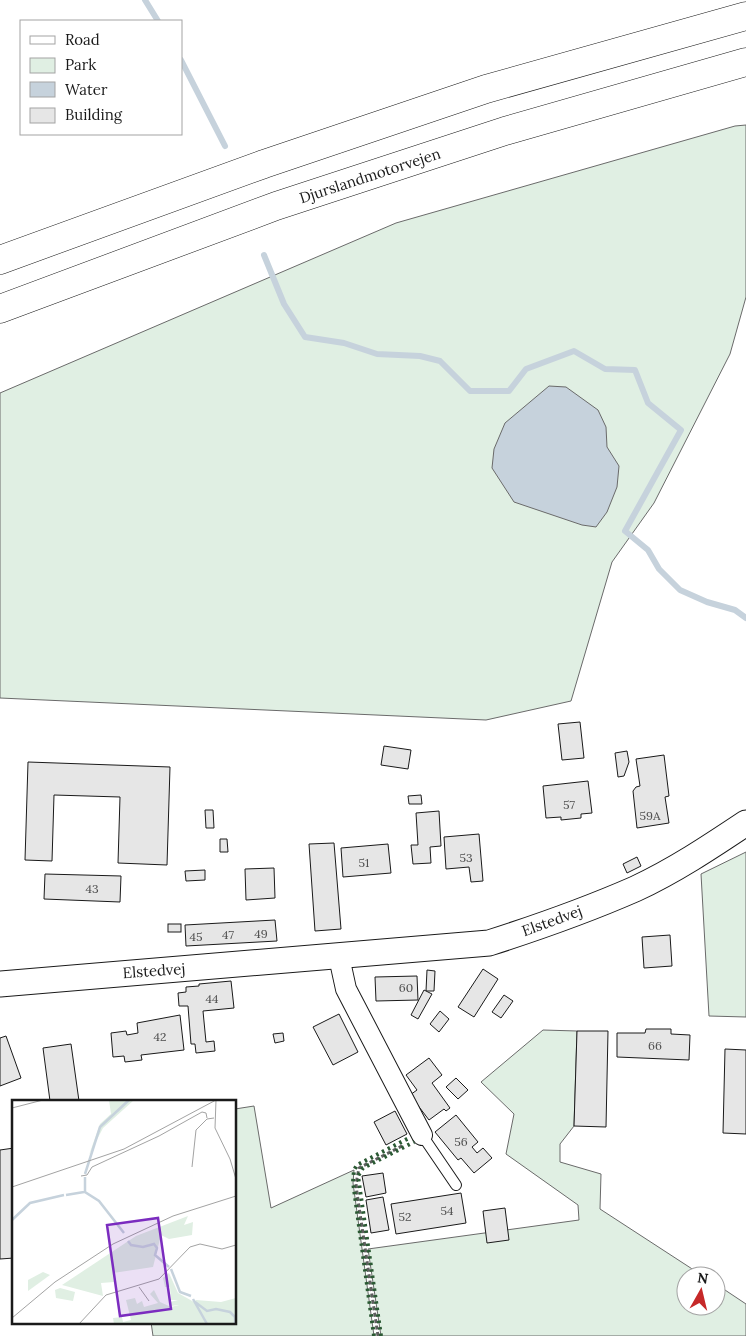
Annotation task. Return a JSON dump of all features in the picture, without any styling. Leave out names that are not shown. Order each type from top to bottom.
[{"type":"highway","points":[[0,260],[264,164],[486,89],[746,16]]},
{"type":"highway","name":"Djurslandmotorvejen","points":[[0,309],[58,285],[322,191],[505,131],[746,62]]},
{"type":"street","name":"Elstedvej","points":[[0,984],[489,943],[549,924],[636,888],[698,855],[746,823]]},
{"type":"street","points":[[339,957],[346,989],[422,1135]]},
{"type":"lane","points":[[422,1135],[456,1185]]},
{"type":"path","points":[[378,1336],[356,1184],[357,1172],[359,1168],[422,1135]]},
{"type":"green space","points":[[746,125],[746,297],[730,354],[654,503],[612,562],[571,701],[486,720],[0,698],[0,393],[396,223],[735,126]]},
{"type":"green space","points":[[746,852],[746,1017],[709,1016],[701,874]]},
{"type":"green space","points":[[543,1030],[577,1031],[574,1126],[560,1144],[560,1162],[601,1174],[600,1209],[688,1266],[676,1266],[676,1316],[726,1316],[726,1291],[746,1304],[746,1336],[381,1336],[368,1249],[579,1220],[578,1205],[506,1154],[514,1114],[481,1082]]},
{"type":"green space","points":[[254,1106],[271,1208],[354,1170],[353,1183],[374,1336],[153,1336],[151,1324],[236,1324],[236,1109]]},
{"type":"water","points":[[549,386],[566,387],[598,410],[606,427],[607,447],[619,466],[617,487],[607,512],[596,527],[582,525],[514,502],[492,468],[494,449],[505,423]]},
{"type":"building","points":[[580,722],[584,758],[562,760],[558,724]]},
{"type":"building","points":[[384,746],[411,750],[408,769],[381,765]]},
{"type":"building","points":[[627,751],[629,762],[624,776],[618,777],[615,753]]},
{"type":"building","points":[[664,755],[669,796],[665,797],[669,823],[637,828],[633,791],[636,787],[640,786],[636,759]]},
{"type":"building","points":[[28,762],[170,767],[167,865],[118,863],[120,797],[54,795],[52,861],[25,860]]},
{"type":"building","points":[[588,781],[592,813],[581,814],[581,818],[561,820],[561,817],[546,818],[543,786]]},
{"type":"building","points":[[421,795],[422,804],[409,804],[408,796]]},
{"type":"building","points":[[205,810],[213,810],[214,828],[206,828]]},
{"type":"building","points":[[439,811],[441,846],[430,847],[431,863],[413,864],[411,845],[418,845],[416,813]]},
{"type":"building","points":[[479,834],[483,881],[471,882],[469,867],[446,869],[444,837]]},
{"type":"building","points":[[220,839],[227,839],[228,852],[220,852]]},
{"type":"building","points":[[334,843],[341,929],[315,931],[309,844]]},
{"type":"building","points":[[388,844],[391,873],[343,877],[341,848]]},
{"type":"building","points":[[637,857],[641,866],[627,873],[623,864]]},
{"type":"building","points":[[274,868],[275,898],[246,900],[245,869]]},
{"type":"building","points":[[205,870],[205,880],[186,881],[185,871]]},
{"type":"building","points":[[45,874],[121,876],[120,902],[44,899]]},
{"type":"building","points":[[275,920],[277,941],[186,946],[185,925]]},
{"type":"building","points":[[168,924],[181,924],[181,932],[168,932]]},
{"type":"building","points":[[670,935],[672,966],[644,968],[642,937]]},
{"type":"building","points":[[483,969],[498,979],[474,1017],[458,1007]]},
{"type":"building","points":[[427,970],[435,971],[434,991],[426,991]]},
{"type":"building","points":[[417,976],[418,1000],[376,1001],[375,977]]},
{"type":"building","points":[[231,981],[234,1008],[203,1011],[206,1042],[214,1041],[215,1051],[196,1053],[195,1044],[191,1044],[188,1006],[179,1006],[178,993],[186,992],[186,987],[199,986],[199,984]]},
{"type":"building","points":[[424,990],[432,994],[418,1019],[411,1015]]},
{"type":"building","points":[[504,995],[513,1001],[501,1018],[492,1012]]},
{"type":"building","points":[[440,1011],[449,1019],[439,1032],[430,1024]]},
{"type":"building","points":[[339,1014],[358,1052],[333,1065],[313,1027]]},
{"type":"building","points":[[180,1015],[184,1050],[141,1055],[142,1060],[125,1062],[124,1056],[113,1057],[111,1033],[126,1031],[127,1035],[138,1033],[137,1023]]},
{"type":"building","points":[[646,1029],[671,1029],[671,1034],[690,1035],[689,1060],[617,1057],[617,1033],[645,1033]]},
{"type":"building","points":[[577,1031],[608,1031],[606,1127],[574,1126]]},
{"type":"building","points":[[283,1033],[284,1041],[275,1043],[273,1034]]},
{"type":"building","points":[[6,1036],[21,1078],[0,1086],[0,1038]]},
{"type":"building","points":[[71,1044],[79,1100],[50,1100],[43,1048]]},
{"type":"building","points":[[725,1049],[746,1050],[746,1134],[723,1133]]},
{"type":"building","points":[[429,1058],[442,1075],[432,1083],[450,1108],[446,1111],[444,1109],[429,1120],[410,1095],[417,1090],[406,1075]]},
{"type":"building","points":[[456,1078],[468,1090],[458,1099],[446,1087]]},
{"type":"building","points":[[395,1111],[407,1134],[386,1145],[374,1122]]},
{"type":"building","points":[[456,1115],[478,1142],[472,1147],[477,1153],[483,1148],[492,1158],[474,1173],[461,1158],[458,1160],[435,1132]]},
{"type":"building","points":[[12,1148],[12,1258],[0,1259],[0,1150]]},
{"type":"building","points":[[383,1173],[386,1193],[366,1197],[362,1176]]},
{"type":"building","points":[[461,1193],[466,1223],[396,1234],[391,1204]]},
{"type":"building","points":[[383,1197],[389,1230],[371,1233],[366,1200]]},
{"type":"building","points":[[505,1208],[509,1240],[487,1243],[483,1211]]},
{"type":"waterway","points":[[145,0],[157,20]]},
{"type":"waterway","points":[[182,62],[225,146]]},
{"type":"waterway","points":[[264,255],[284,304],[305,337],[344,343],[377,354],[420,356],[440,361],[470,391],[509,391],[526,369],[574,351],[605,369],[635,370],[648,403],[681,430],[625,531],[648,550],[659,569],[680,590],[707,602],[735,610],[746,618]]},
{"type":"hedge","points":[[374,1336],[353,1182],[354,1170],[357,1165],[411,1137]]},
{"type":"hedge","points":[[381,1336],[358,1176],[363,1168],[414,1142]]}]
